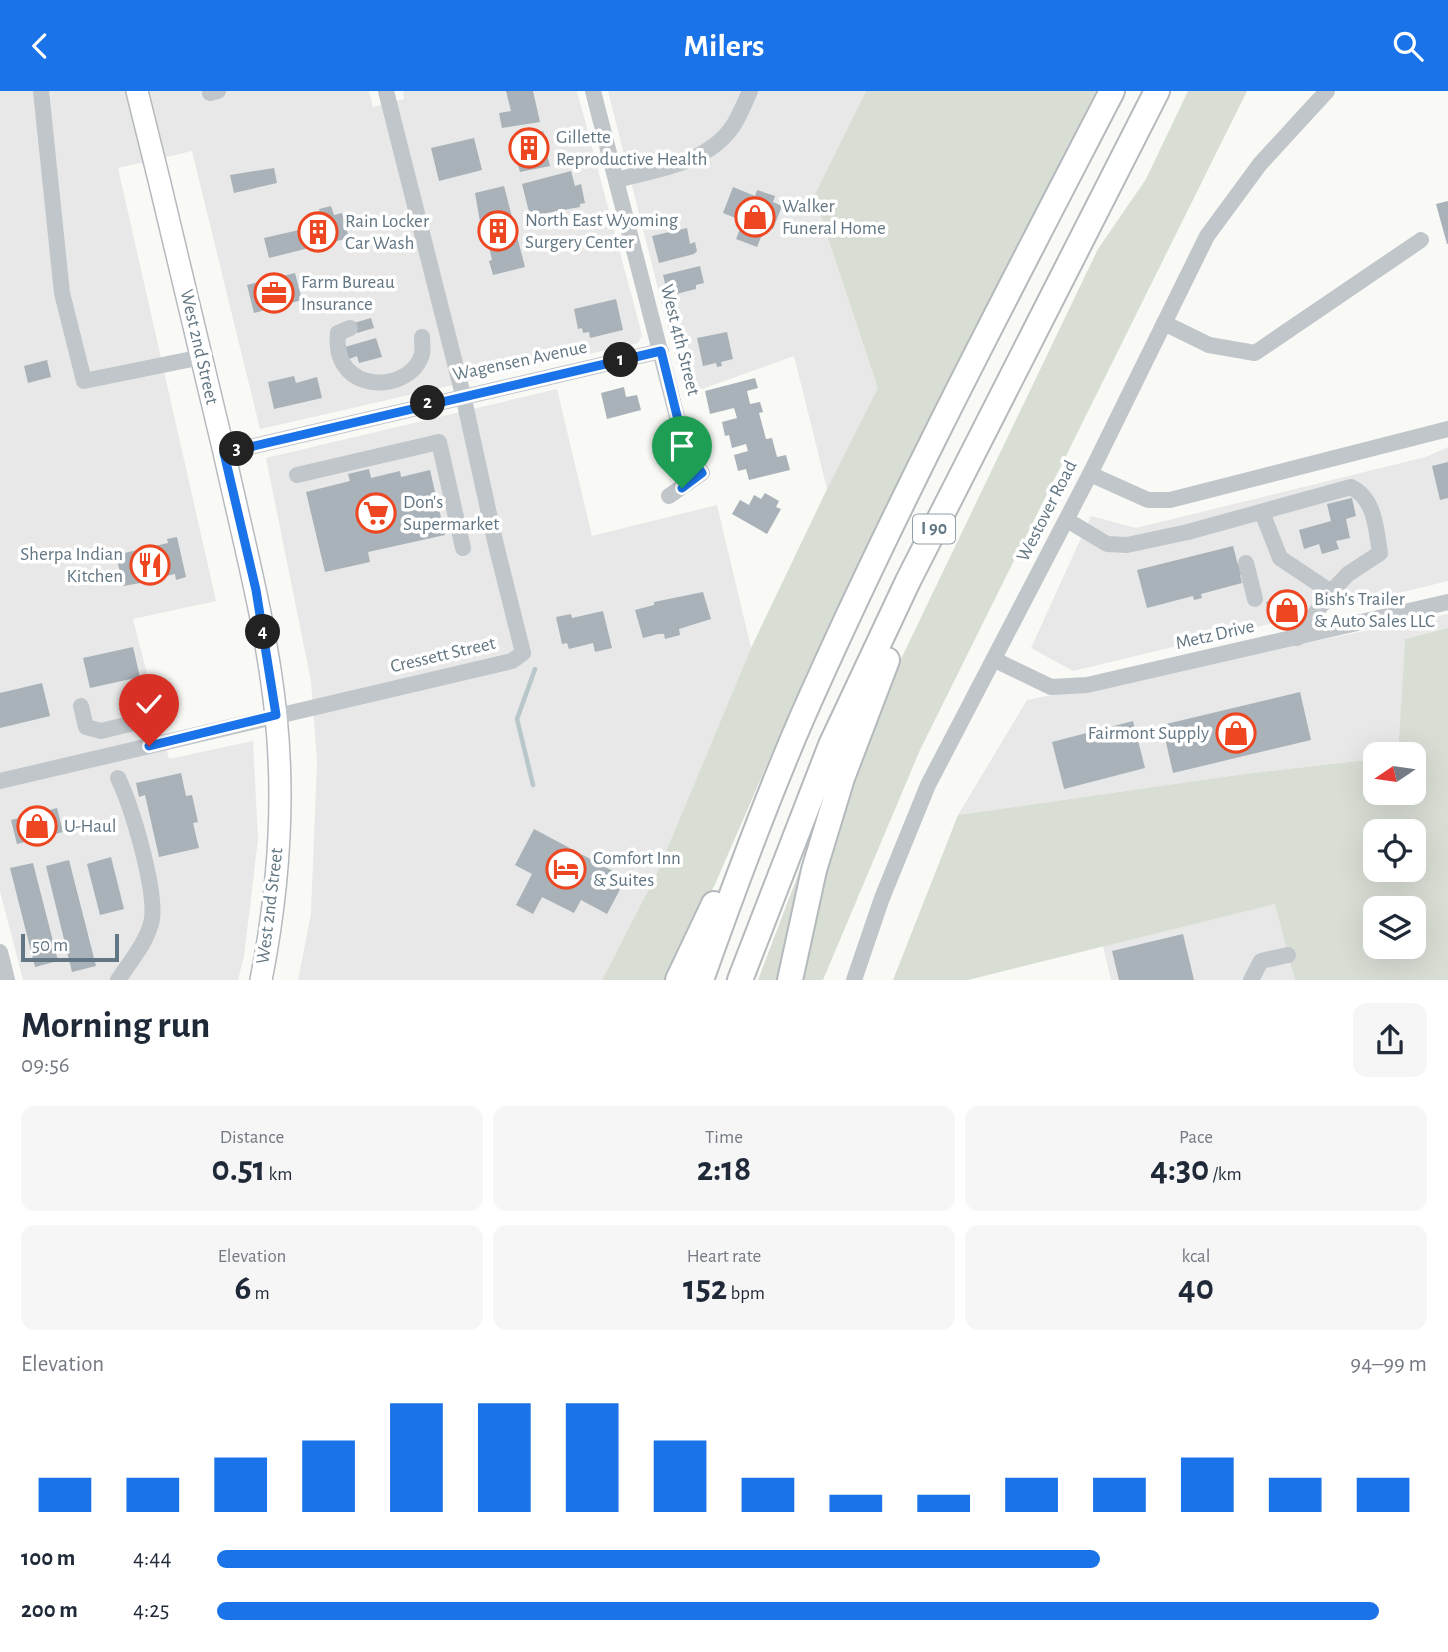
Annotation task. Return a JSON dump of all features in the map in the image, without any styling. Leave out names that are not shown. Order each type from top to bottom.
[{"type":"highway","name":"I 90","points":[[678,980],[964,376],[1112,91]]},
{"type":"highway","name":"I 90","points":[[740,980],[831,745],[984,428],[1157,91]]},
{"type":"highway","name":"I 90","points":[[790,980],[814,870],[842,778],[884,668],[984,428]]},
{"type":"highway","name":"I 90","points":[[701,980],[733,891],[804,714]]},
{"type":"main road","name":"West 2nd Street","points":[[137,91],[256,590],[276,715],[280,801],[277,857],[272,917],[261,980]]},
{"type":"street","points":[[41,91],[62,293],[84,381],[202,357]]},
{"type":"street","points":[[386,91],[463,395]]},
{"type":"street","name":"West 4th Street","points":[[593,91],[685,448],[702,473],[670,496]]},
{"type":"street","points":[[616,180],[698,157],[734,125],[750,91]]},
{"type":"street","name":"Westover Road","points":[[854,980],[882,898],[928,785],[1067,520],[1207,236],[1260,164],[1327,91]]},
{"type":"street","points":[[1164,323],[1209,345],[1255,353],[1421,240]]},
{"type":"street","points":[[350,328],[338,333],[337,348],[348,370],[361,381],[379,384],[394,380],[409,371],[422,356],[422,337]]},
{"type":"street","name":"Wagensen Avenue","points":[[224,453],[463,395],[661,351]]},
{"type":"street","name":"Cressett Street","points":[[276,715],[512,661],[523,653],[463,395]]},
{"type":"street","points":[[1090,474],[1148,500],[1170,500],[1448,429]]},
{"type":"street","points":[[297,475],[439,442],[463,548]]},
{"type":"street","points":[[1067,520],[1107,544],[1127,545],[1188,533],[1351,487],[1364,494],[1374,518],[1380,553],[1348,574],[1297,638]]},
{"type":"street","points":[[1262,512],[1280,558],[1331,592]]},
{"type":"street","points":[[1245,563],[1255,599]]},
{"type":"street","name":"Metz Drive","points":[[995,660],[1051,687],[1087,685],[1448,602]]},
{"type":"street","points":[[81,706],[86,727],[101,731],[142,721]]},
{"type":"street","points":[[0,781],[276,715]]},
{"type":"street","points":[[118,778],[128,799],[149,887],[152,919],[141,945],[118,980]]},
{"type":"street","points":[[0,952],[7,980]]},
{"type":"street","points":[[1251,980],[1261,961],[1288,955]]},
{"type":"shaded area","points":[[0,91],[369,91],[373,107],[404,99],[403,91],[577,91],[642,335],[638,343],[260,429],[192,151],[118,168],[216,601],[133,619],[169,759],[253,741],[258,839],[244,956],[238,980],[23,980],[0,891]]},
{"type":"shaded area","points":[[608,91],[866,91],[814,196],[879,388],[827,489],[794,356],[685,395]]},
{"type":"shaded area","points":[[866,91],[1096,91],[808,670],[716,882],[670,980],[602,980],[657,873],[751,648],[878,388],[814,196]]},
{"type":"shaded area","points":[[1188,91],[1247,91],[920,750],[823,980],[798,980],[847,797],[889,684],[1098,249],[1146,179]]},
{"type":"shaded area","points":[[557,389],[592,536],[717,505],[751,648],[657,873],[602,980],[298,980],[311,914],[317,761],[311,681],[266,458]]},
{"type":"shaded area","points":[[1448,447],[1448,581],[1073,671],[1031,648],[1091,516],[1136,528],[1426,457]]},
{"type":"shaded area","points":[[1448,614],[1448,628],[1405,639],[1399,742],[1363,742],[1363,760],[1244,774],[958,815],[1027,700]]},
{"type":"shaded area","points":[[1448,628],[1448,980],[1295,980],[1275,904],[968,980],[893,980],[958,815],[1244,774],[1363,760],[1363,805],[1426,805],[1426,742],[1399,742],[1405,639]]},
{"type":"shaded area","points":[[807,851],[781,980],[758,980]]},
{"type":"shaded area","points":[[1276,903],[1295,980],[1111,980],[1103,946]]},
{"type":"building","points":[[506,91],[533,91],[540,122],[502,128],[499,113],[511,111]]},
{"type":"building","name":"Gillette Reproductive Health","points":[[543,131],[548,142],[544,143],[550,166],[520,172],[510,139]]},
{"type":"building","points":[[474,138],[482,170],[439,181],[431,148]]},
{"type":"building","points":[[274,168],[277,183],[234,193],[230,175]]},
{"type":"building","points":[[571,171],[575,186],[581,184],[585,203],[580,204],[580,207],[541,214],[541,217],[531,220],[522,184]]},
{"type":"building","name":"North East Wyoming Surgery Center","points":[[504,186],[525,267],[493,275],[489,261],[492,260],[487,238],[483,239],[475,193]]},
{"type":"building","name":"Walker Funeral Home","points":[[733,187],[755,196],[757,190],[775,196],[773,202],[782,206],[773,229],[765,227],[757,247],[736,239],[743,221],[723,213]]},
{"type":"building","points":[[1448,201],[1448,244],[1447,244],[1436,204]]},
{"type":"building","name":"Rain Locker Car Wash","points":[[331,206],[334,215],[342,213],[349,238],[269,258],[264,238],[312,227],[311,221],[321,219],[319,209]]},
{"type":"building","points":[[687,228],[690,244],[695,242],[697,251],[659,263],[652,236]]},
{"type":"building","points":[[700,266],[704,283],[696,285],[696,289],[668,296],[663,275]]},
{"type":"building","name":"Farm Bureau Insurance","points":[[295,273],[302,300],[254,313],[247,285]]},
{"type":"building","points":[[616,299],[623,330],[590,338],[589,332],[583,333],[582,328],[578,329],[574,309]]},
{"type":"building","points":[[371,318],[374,328],[357,333],[354,323]]},
{"type":"building","points":[[727,332],[733,359],[721,362],[722,366],[717,367],[716,363],[703,366],[697,338]]},
{"type":"building","points":[[376,338],[382,357],[359,363],[357,356],[349,359],[345,347]]},
{"type":"building","points":[[47,360],[51,377],[28,383],[24,366]]},
{"type":"building","points":[[294,376],[296,383],[317,377],[322,398],[274,409],[268,382]]},
{"type":"building","points":[[755,378],[758,388],[747,391],[750,404],[760,402],[763,412],[759,413],[766,439],[772,438],[777,457],[786,455],[790,470],[749,480],[746,469],[738,471],[734,455],[748,451],[746,444],[732,448],[729,435],[725,436],[722,422],[737,418],[734,408],[710,414],[705,391]]},
{"type":"building","points":[[624,387],[626,397],[637,395],[641,410],[607,419],[601,393]]},
{"type":"building","points":[[1448,462],[1448,498],[1440,500],[1432,466]]},
{"type":"building","name":"Don's Supermarket","points":[[369,469],[371,478],[400,471],[401,477],[430,470],[445,535],[368,552],[370,562],[325,572],[306,492],[350,481],[348,474]]},
{"type":"building","points":[[765,493],[779,501],[776,507],[781,509],[767,534],[732,514],[740,500],[749,505],[754,495],[761,499]]},
{"type":"building","points":[[1352,498],[1356,516],[1346,519],[1350,538],[1336,541],[1339,549],[1322,554],[1319,544],[1304,549],[1299,530],[1331,521],[1327,504]]},
{"type":"building","name":"Sherpa Indian Kitchen","points":[[177,537],[186,577],[176,580],[175,574],[123,586],[116,555],[168,543],[167,539]]},
{"type":"building","points":[[1233,546],[1238,565],[1243,564],[1245,573],[1240,575],[1242,583],[1201,594],[1202,598],[1194,600],[1193,596],[1147,608],[1137,570]]},
{"type":"building","points":[[703,592],[711,619],[679,629],[680,635],[665,639],[664,634],[658,634],[643,638],[635,610],[654,605],[654,602]]},
{"type":"building","name":"Bish's Trailer & Auto Sales LLC","points":[[1300,595],[1306,613],[1271,621],[1266,602]]},
{"type":"building","points":[[603,611],[612,648],[595,652],[593,643],[569,649],[567,643],[562,644],[556,617],[571,614],[572,618]]},
{"type":"building","points":[[133,647],[140,677],[90,688],[83,658]]},
{"type":"building","points":[[42,683],[50,716],[0,728],[0,693]]},
{"type":"building","name":"Fairmont Supply","points":[[1300,692],[1311,740],[1173,773],[1162,725]]},
{"type":"building","points":[[1133,721],[1145,768],[1064,789],[1052,742]]},
{"type":"building","points":[[181,773],[186,796],[192,795],[198,822],[193,823],[199,848],[159,857],[145,795],[139,797],[136,783]]},
{"type":"building","name":"U-Haul","points":[[57,808],[63,832],[17,844],[11,820]]},
{"type":"building","name":"Comfort Inn & Suites","points":[[534,829],[626,878],[607,914],[581,900],[574,913],[542,897],[533,914],[516,905],[532,874],[515,865]]},
{"type":"building","points":[[111,857],[124,909],[100,915],[87,864]]},
{"type":"building","points":[[69,860],[96,966],[72,972],[46,866]]},
{"type":"building","points":[[33,863],[58,961],[35,967],[10,868]]},
{"type":"building","points":[[1183,934],[1194,980],[1119,980],[1112,951]]},
{"type":"waterway","points":[[533,785],[517,719],[535,669]]},
{"type":"place","name":"Gillette Reproductive Health","points":[[529,148]]},
{"type":"place","name":"Walker Funeral Home","points":[[755,217]]},
{"type":"place","name":"North East Wyoming Surgery Center","points":[[498,231]]},
{"type":"place","name":"Rain Locker Car Wash","points":[[318,232]]},
{"type":"place","name":"Farm Bureau Insurance","points":[[274,293]]},
{"type":"place","name":"Don's Supermarket","points":[[376,513]]},
{"type":"place","name":"Sherpa Indian Kitchen","points":[[150,565]]},
{"type":"place","name":"Bish's Trailer & Auto Sales LLC","points":[[1287,610]]},
{"type":"place","name":"Fairmont Supply","points":[[1236,733]]},
{"type":"place","name":"U-Haul","points":[[37,826]]},
{"type":"place","name":"Comfort Inn & Suites","points":[[566,869]]},
{"type":"route","points":[[149,746],[276,715],[256,590],[224,453],[463,395],[661,351],[685,448],[702,473],[682,488]]}]
